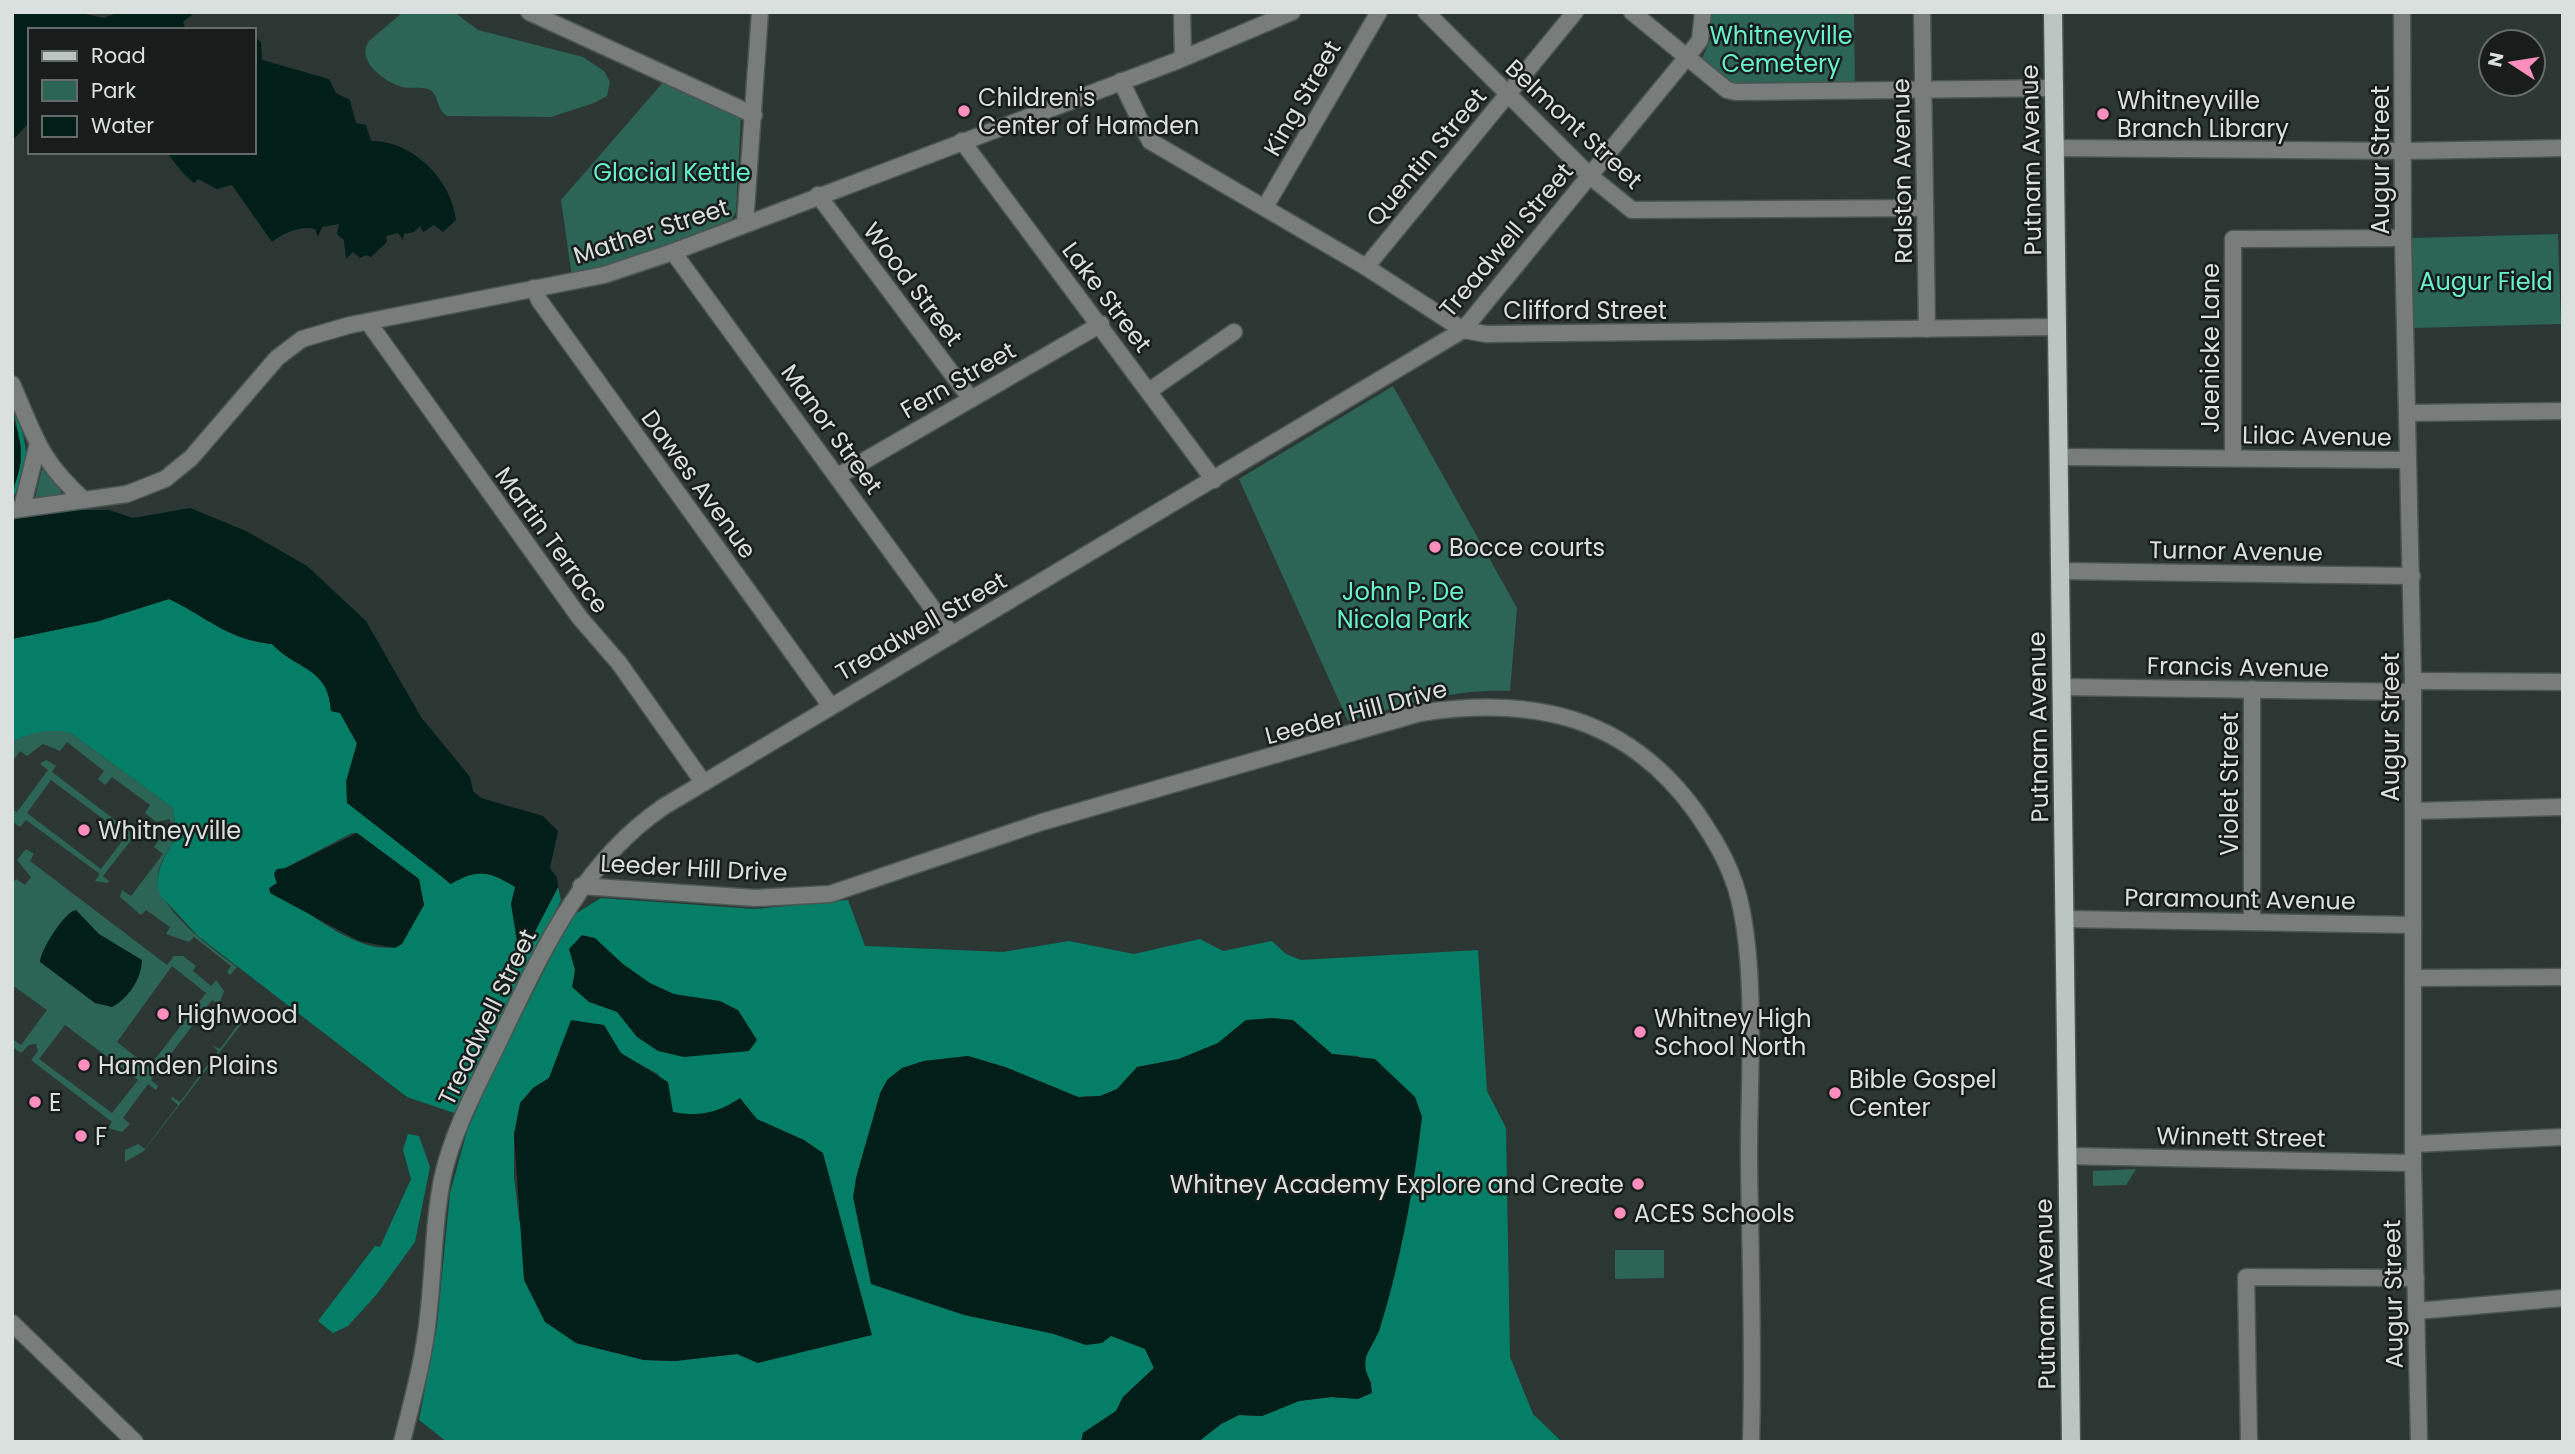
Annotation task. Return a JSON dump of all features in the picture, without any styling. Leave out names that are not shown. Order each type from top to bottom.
[{"type":"main road","name":"Putnam Avenue","points":[[2053,12],[2071,1442]]},
{"type":"street","points":[[529,12],[754,115]]},
{"type":"street","points":[[745,224],[760,12]]},
{"type":"street","points":[[1182,12],[1183,58]]},
{"type":"street","name":"Mather Street","points":[[17,509],[136,491],[165,479],[191,458],[288,348],[315,334],[604,275],[673,252],[1183,58],[1292,12]]},
{"type":"street","name":"King Street","points":[[1265,207],[1379,12]]},
{"type":"street","name":"Belmont Street","points":[[1426,12],[1622,205],[1641,212],[1925,208]]},
{"type":"street","name":"Quentin Street","points":[[1366,267],[1575,12]]},
{"type":"street","points":[[1632,12],[1727,90],[1736,92],[2055,88]]},
{"type":"street","name":"Treadwell Street","points":[[402,1440],[427,1325],[432,1255],[443,1174],[458,1128],[532,972],[581,886],[629,832],[703,782],[830,705],[1214,480],[1463,330],[1700,40],[1703,12]]},
{"type":"street","name":"Ralston Avenue","points":[[1922,12],[1927,329]]},
{"type":"street","name":"Augur Street","points":[[2402,12],[2403,238],[2412,576],[2413,1163],[2419,1442]]},
{"type":"street","name":"Clifford Street","points":[[1121,81],[1150,141],[1366,267],[1463,330],[1500,334],[2057,327]]},
{"type":"street","name":"Lake Street","points":[[962,141],[1101,324],[1214,480]]},
{"type":"street","points":[[2055,148],[2403,151],[2563,148]]},
{"type":"street","name":"Wood Street","points":[[818,195],[971,399]]},
{"type":"street","name":"Jaenicke Lane","points":[[2233,458],[2233,239],[2403,238]]},
{"type":"street","name":"Manor Street","points":[[673,252],[952,635]]},
{"type":"street","name":"Dawes Avenue","points":[[534,288],[539,300],[830,705]]},
{"type":"street","name":"Martin Terrace","points":[[369,322],[580,618],[619,663],[703,782]]},
{"type":"street","name":"Fern Street","points":[[838,476],[1101,324]]},
{"type":"street","points":[[1149,391],[1234,332]]},
{"type":"street","points":[[12,384],[37,447],[61,478],[84,500]]},
{"type":"street","points":[[2408,413],[2563,411]]},
{"type":"street","points":[[17,509],[37,447]]},
{"type":"street","name":"Lilac Avenue","points":[[2059,457],[2407,460]]},
{"type":"street","name":"Turnor Avenue","points":[[2061,571],[2412,576]]},
{"type":"street","name":"Francis Avenue","points":[[2062,687],[2252,689],[2563,682]]},
{"type":"street","name":"Violet Street","points":[[2252,689],[2252,921]]},
{"type":"street","name":"Leeder Hill Drive","points":[[581,886],[755,898],[830,894],[1055,818],[1420,713],[1491,705],[1530,708],[1568,717],[1615,737],[1656,765],[1679,789],[1720,846],[1742,912],[1748,1020],[1751,1442]]},
{"type":"street","points":[[2414,811],[2563,807]]},
{"type":"street","name":"Paramount Avenue","points":[[2066,919],[2413,925]]},
{"type":"street","points":[[2413,978],[2563,977]]},
{"type":"street","points":[[2414,1144],[2563,1136]]},
{"type":"street","name":"Winnett Street","points":[[2068,1156],[2413,1163]]},
{"type":"street","points":[[2249,1442],[2246,1277],[2416,1278]]},
{"type":"street","points":[[2417,1311],[2563,1298]]},
{"type":"street","points":[[12,1324],[128,1439]]},
{"type":"green space","points":[[403,12],[454,12],[478,30],[583,57],[604,71],[610,82],[607,96],[551,117],[447,116],[430,90],[395,84],[380,76],[366,56],[369,41]]},
{"type":"green space","name":"Whitneyville Cemetery","points":[[1711,12],[1854,12],[1855,86],[1733,86],[1701,61],[1711,38]]},
{"type":"green space","name":"Glacial Kettle","points":[[666,79],[741,115],[736,212],[732,219],[636,258],[572,277],[561,200]]},
{"type":"green space","name":"Augur Field","points":[[2558,234],[2561,324],[2414,328],[2412,238]]},
{"type":"green space","name":"John P. De Nicola Park","points":[[1393,386],[1517,608],[1510,691],[1448,695],[1348,721],[1239,479]]},
{"type":"green space","points":[[12,403],[24,438],[26,464],[20,487],[12,497],[21,462],[21,446]]},
{"type":"green space","points":[[42,469],[61,489],[61,494],[35,498]]},
{"type":"green space","points":[[169,599],[230,633],[256,642],[272,644],[318,677],[329,697],[331,711],[340,713],[357,744],[346,782],[450,884],[468,875],[483,874],[516,887],[511,904],[530,941],[558,887],[561,900],[457,1114],[407,1097],[198,936],[160,895],[158,886],[161,864],[177,837],[173,808],[71,733],[41,732],[12,742],[12,639],[99,621]],"holes":[[[352,833],[357,833],[419,879],[424,905],[398,946],[383,948],[349,938],[314,917],[272,886],[277,883],[274,876],[283,869]]]},
{"type":"green space","points":[[53,729],[71,733],[173,808],[177,837],[160,865],[159,887],[165,900],[187,926],[237,967],[230,975],[227,972],[231,966],[194,937],[189,942],[166,934],[170,927],[146,910],[141,915],[120,897],[122,890],[131,896],[163,854],[154,847],[159,840],[173,837],[170,819],[156,822],[145,813],[150,805],[112,777],[105,785],[98,779],[104,771],[67,742],[60,751],[43,744],[27,756],[20,751],[12,762],[12,742],[32,733]]},
{"type":"green space","points":[[46,760],[56,766],[52,772],[132,833],[137,826],[144,833],[142,840],[135,835],[103,876],[109,881],[107,883],[95,881],[100,874],[26,820],[20,827],[12,821],[12,809],[17,812],[48,770],[40,764]],"holes":[[[51,780],[126,836],[101,869],[27,813]]]},
{"type":"green space","points":[[26,849],[34,854],[30,861],[167,965],[174,956],[183,956],[196,966],[193,971],[211,986],[216,980],[224,991],[219,1005],[212,1000],[151,1080],[158,1086],[156,1090],[148,1084],[123,1118],[130,1124],[122,1132],[108,1128],[112,1122],[31,1060],[38,1051],[36,1044],[29,1045],[21,1053],[12,1047],[12,1039],[21,1045],[47,1010],[12,985],[12,884],[16,879],[25,885],[31,877],[17,860]],"holes":[[[172,966],[206,993],[149,1067],[117,1042]],[[65,1025],[138,1080],[112,1113],[39,1059]]]},
{"type":"green space","points":[[601,898],[755,909],[848,900],[865,946],[1003,952],[1069,941],[1134,954],[1200,939],[1223,951],[1272,941],[1286,954],[1301,960],[1478,950],[1487,1091],[1506,1128],[1510,1357],[1533,1414],[1562,1442],[1198,1442],[1221,1424],[1239,1415],[1262,1416],[1299,1401],[1331,1397],[1358,1399],[1372,1384],[1365,1370],[1366,1357],[1379,1331],[1405,1224],[1422,1117],[1415,1097],[1404,1087],[1358,1056],[1332,1054],[1293,1020],[1246,1020],[1218,1043],[1179,1059],[1138,1067],[1117,1089],[1100,1096],[1078,1097],[1005,1067],[968,1056],[924,1061],[902,1068],[887,1080],[880,1093],[856,1178],[1054,1334],[1086,1345],[1111,1335],[1145,1349],[1154,1368],[1123,1397],[1116,1411],[1083,1433],[1081,1442],[447,1442],[419,1420],[437,1326],[450,1193],[467,1131],[496,1065],[572,916]],"holes":[[[604,1025],[620,1053],[658,1074],[672,1112],[698,1116],[724,1108],[804,1140],[758,1363],[737,1354],[675,1361],[644,1360],[576,1343],[519,1220],[514,1176],[514,1134],[533,1088],[549,1078],[564,1039]]]},
{"type":"green space","points":[[240,1022],[242,1023],[144,1151],[125,1162],[125,1150],[138,1144],[145,1149],[178,1105],[172,1097],[180,1102],[218,1051],[212,1045],[220,1049]]},
{"type":"green space","points":[[408,1134],[419,1136],[430,1167],[415,1242],[377,1294],[348,1326],[333,1333],[318,1321],[375,1246],[380,1247],[411,1179],[403,1150]]},
{"type":"green space","points":[[2136,1169],[2126,1185],[2093,1186],[2093,1171]]},
{"type":"green space","points":[[1615,1250],[1664,1250],[1664,1278],[1615,1279]]},
{"type":"water","points":[[12,12],[76,12],[104,18],[119,12],[195,12],[183,22],[185,28],[28,28],[28,126],[12,141]]},
{"type":"water","points":[[256,38],[261,42],[262,60],[329,79],[336,93],[350,100],[356,123],[366,125],[371,141],[401,147],[427,165],[447,191],[456,220],[443,232],[434,225],[423,232],[420,226],[414,232],[404,234],[403,240],[398,233],[386,236],[387,242],[371,257],[366,255],[360,258],[353,252],[346,259],[344,240],[337,234],[339,224],[322,227],[318,237],[315,229],[304,228],[287,233],[272,242],[232,185],[217,189],[198,179],[194,183],[168,154],[256,154]]},
{"type":"water","points":[[12,416],[21,452],[19,471],[12,489]]},
{"type":"water","points":[[190,508],[246,531],[307,566],[366,621],[421,717],[470,777],[473,791],[481,798],[543,816],[558,831],[550,868],[557,878],[558,887],[530,941],[518,948],[511,904],[515,887],[483,874],[469,875],[451,884],[347,803],[346,782],[357,743],[340,713],[331,711],[329,697],[318,677],[272,644],[256,642],[230,633],[169,599],[99,621],[12,639],[12,518],[78,510],[109,510],[133,518]]},
{"type":"water","points":[[357,833],[419,879],[424,905],[402,944],[395,948],[359,941],[270,893],[269,888],[277,883],[274,873],[277,869],[286,868]]},
{"type":"water","points":[[76,910],[99,934],[142,960],[140,974],[133,987],[112,1007],[95,1003],[40,962],[44,950],[65,917]]},
{"type":"water","points":[[582,935],[595,938],[623,964],[650,983],[674,994],[720,1001],[738,1010],[757,1040],[749,1051],[684,1057],[658,1051],[637,1037],[617,1012],[589,1002],[572,987],[575,970],[569,949]]},
{"type":"water","points":[[571,1020],[604,1025],[621,1053],[668,1082],[673,1112],[708,1112],[740,1098],[757,1119],[804,1140],[823,1153],[872,1335],[758,1363],[737,1354],[675,1361],[644,1360],[576,1343],[545,1322],[524,1280],[514,1134],[520,1103],[533,1088],[549,1078]]},
{"type":"water","points":[[1246,1020],[1293,1020],[1332,1054],[1375,1059],[1415,1097],[1422,1117],[1411,1197],[1394,1276],[1380,1328],[1366,1357],[1365,1367],[1372,1393],[1358,1399],[1331,1397],[1299,1401],[1262,1416],[1239,1415],[1221,1424],[1198,1442],[1081,1442],[1083,1433],[1116,1411],[1123,1397],[1154,1368],[1145,1349],[1111,1336],[1102,1343],[1086,1345],[1054,1334],[964,1315],[871,1284],[853,1197],[880,1094],[887,1080],[902,1068],[924,1061],[968,1056],[1005,1067],[1078,1097],[1100,1096],[1117,1089],[1137,1067],[1179,1059],[1218,1043]]},
{"type":"place","name":"Children's Center of Hamden","points":[[964,111]]},
{"type":"place","name":"Whitneyville Branch Library","points":[[2103,114]]},
{"type":"place","name":"Bocce courts","points":[[1435,547]]},
{"type":"place","name":"Whitneyville","points":[[84,830]]},
{"type":"place","name":"Highwood","points":[[163,1014]]},
{"type":"place","name":"Whitney High School North","points":[[1640,1032]]},
{"type":"place","name":"Hamden Plains","points":[[84,1065]]},
{"type":"place","name":"Bible Gospel Center","points":[[1835,1093]]},
{"type":"place","name":"E","points":[[35,1102]]},
{"type":"place","name":"F","points":[[81,1136]]},
{"type":"place","name":"Whitney Academy Explore and Create","points":[[1638,1184]]},
{"type":"place","name":"ACES Schools","points":[[1620,1213]]}]
